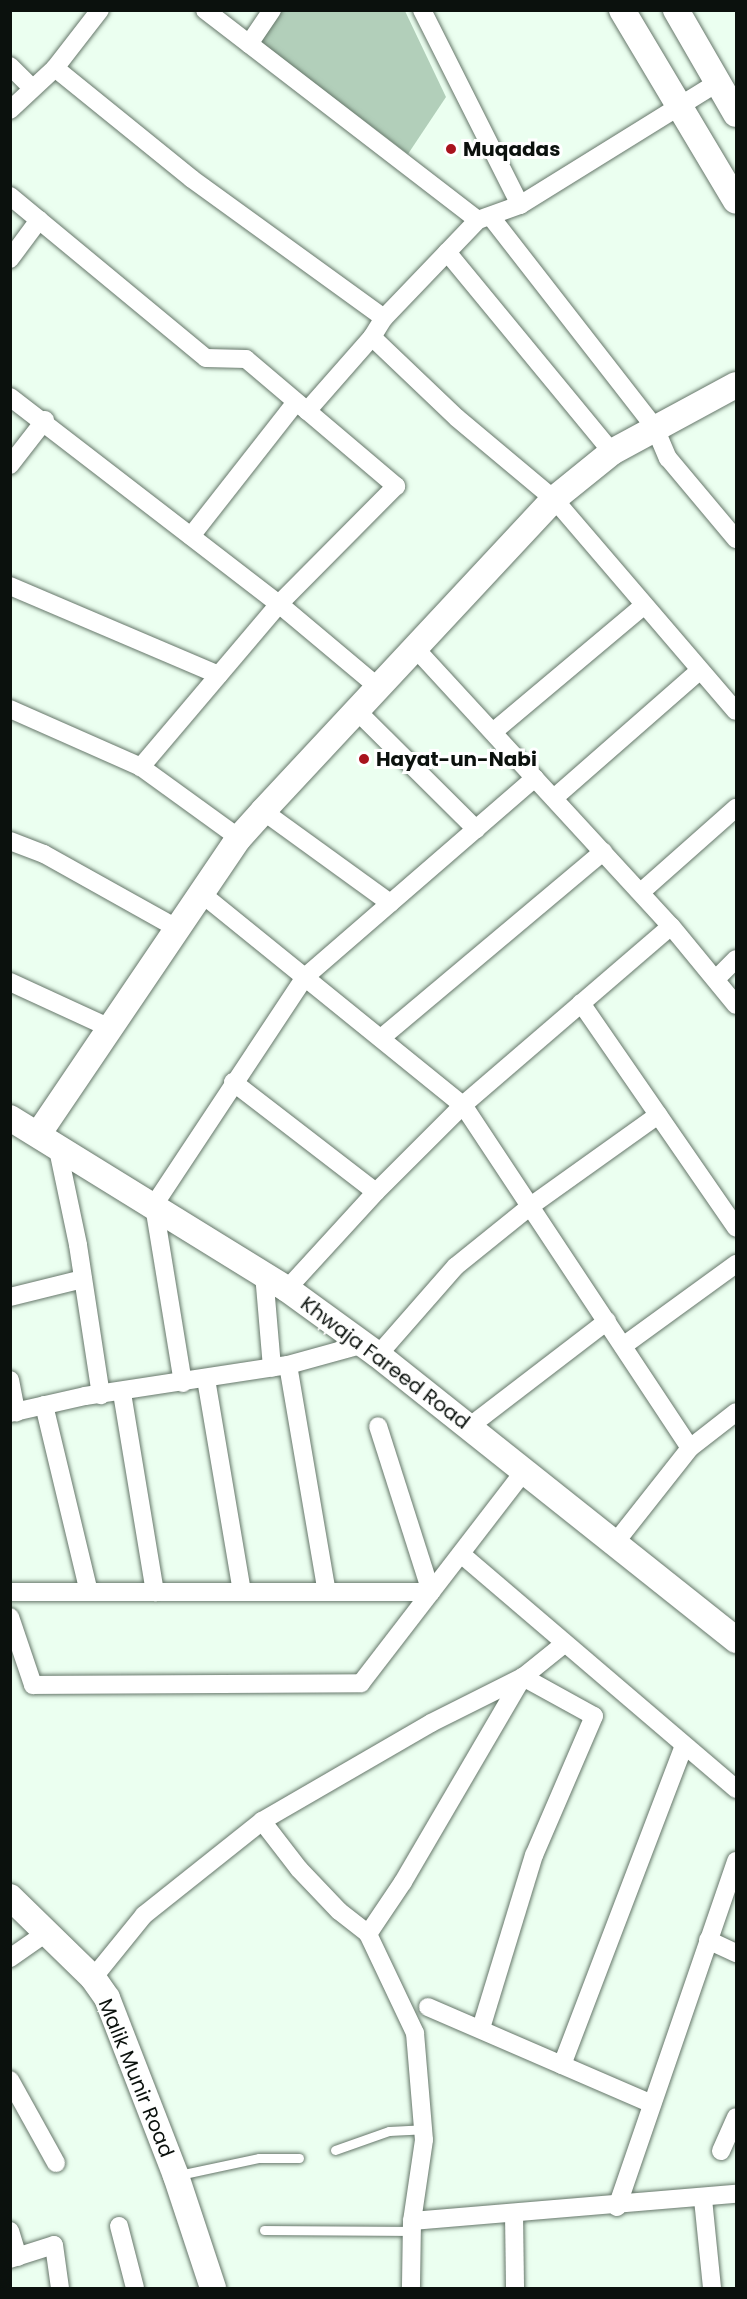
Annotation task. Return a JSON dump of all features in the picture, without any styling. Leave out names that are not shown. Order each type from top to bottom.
[{"type":"street","points":[[10,110],[31,87],[55,68],[100,10]]},
{"type":"street","points":[[205,10],[484,218],[655,428],[668,458],[736,539]]},
{"type":"street","points":[[249,44],[272,10]]},
{"type":"street","points":[[422,10],[520,205]]},
{"type":"street","points":[[622,10],[736,201]]},
{"type":"street","points":[[676,10],[736,114]]},
{"type":"street","points":[[10,66],[31,87]]},
{"type":"street","points":[[55,68],[192,179],[384,318]]},
{"type":"street","points":[[191,536],[302,406],[372,337],[384,318],[447,252],[484,218],[520,205],[717,83]]},
{"type":"street","points":[[10,196],[206,358],[246,359],[396,486],[279,604],[141,767]]},
{"type":"street","points":[[10,259],[39,220]]},
{"type":"street","points":[[447,252],[612,452]]},
{"type":"street","points":[[372,337],[457,418],[554,499],[643,606],[736,711]]},
{"type":"street","points":[[101,1395],[83,1279],[48,1139],[110,1028],[239,838],[554,499],[612,452],[735,389]]},
{"type":"street","points":[[10,397],[45,420],[279,604],[379,688]]},
{"type":"street","points":[[10,465],[45,420]]},
{"type":"street","points":[[10,586],[219,675]]},
{"type":"street","points":[[493,732],[643,606]]},
{"type":"street","points":[[416,649],[672,926],[717,978],[736,1005]]},
{"type":"street","points":[[554,798],[699,671]]},
{"type":"street","points":[[10,709],[141,767],[239,838]]},
{"type":"street","points":[[357,711],[476,829]]},
{"type":"street","points":[[183,1383],[153,1205],[305,977],[535,778]]},
{"type":"street","points":[[641,892],[736,808]]},
{"type":"street","points":[[263,811],[390,903]]},
{"type":"street","points":[[10,840],[44,854],[178,929]]},
{"type":"street","points":[[381,1038],[603,852]]},
{"type":"street","points":[[202,894],[463,1105],[532,1205],[690,1448]]},
{"type":"street","points":[[287,1288],[376,1192],[463,1105],[672,926]]},
{"type":"street","points":[[717,978],[736,959]]},
{"type":"street","points":[[10,982],[110,1028]]},
{"type":"street","points":[[581,1003],[736,1228]]},
{"type":"street","points":[[233,1082],[376,1192]]},
{"type":"street","points":[[10,1380],[14,1412],[101,1395],[280,1367],[371,1349],[456,1266],[532,1205],[658,1115]]},
{"type":"street","name":"Khwaja Fareed Road","points":[[10,1118],[48,1139],[287,1288],[371,1349],[615,1543],[732,1628]]},
{"type":"street","points":[[623,1346],[736,1264]]},
{"type":"street","points":[[264,1274],[280,1367],[327,1592]]},
{"type":"street","points":[[10,1297],[83,1279]]},
{"type":"street","points":[[469,1427],[607,1321]]},
{"type":"street","points":[[206,1379],[242,1592]]},
{"type":"street","points":[[122,1393],[154,1592]]},
{"type":"street","points":[[44,1405],[89,1592]]},
{"type":"street","points":[[615,1543],[690,1448],[736,1412]]},
{"type":"street","points":[[378,1426],[431,1592]]},
{"type":"street","points":[[10,1617],[33,1685],[361,1683],[524,1471]]},
{"type":"street","points":[[461,1554],[736,1789]]},
{"type":"street","points":[[10,1592],[431,1592]]},
{"type":"street","points":[[93,1978],[144,1915],[262,1821],[431,1723],[523,1677],[564,1644]]},
{"type":"street","points":[[368,1934],[403,1882],[523,1677]]},
{"type":"street","points":[[481,2028],[534,1855],[594,1716],[523,1677]]},
{"type":"street","points":[[562,2065],[684,1745]]},
{"type":"street","points":[[262,1821],[299,1869],[339,1911],[368,1934],[415,2033],[423,2129],[412,2226],[411,2289]]},
{"type":"street","points":[[617,2207],[736,1861]]},
{"type":"street","name":"Malik Munir Road","points":[[10,1897],[93,1978],[107,1998],[176,2176],[213,2289]]},
{"type":"street","points":[[10,1958],[46,1932]]},
{"type":"street","points":[[708,1940],[736,1953]]},
{"type":"street","points":[[428,2007],[652,2104]]},
{"type":"street","points":[[10,2080],[56,2163]]},
{"type":"street","points":[[721,2151],[736,2117]]},
{"type":"street","points":[[412,2226],[514,2214],[617,2207],[736,2194]]},
{"type":"street","points":[[703,2199],[712,2289]]},
{"type":"street","points":[[514,2214],[515,2289]]},
{"type":"street","points":[[119,2226],[135,2289]]},
{"type":"street","points":[[10,2231],[14,2258],[54,2245],[60,2289]]},
{"type":"lane","points":[[335,2150],[389,2132],[423,2129]]},
{"type":"lane","points":[[176,2176],[259,2158],[299,2158]]},
{"type":"lane","points":[[264,2230],[412,2226]]},
{"type":"green space","points":[[282,11],[405,11],[446,97],[408,154],[260,42]]},
{"type":"place","name":"Muqadas","points":[[451,149]]},
{"type":"place","name":"Hayat-un-Nabi","points":[[364,759]]}]
